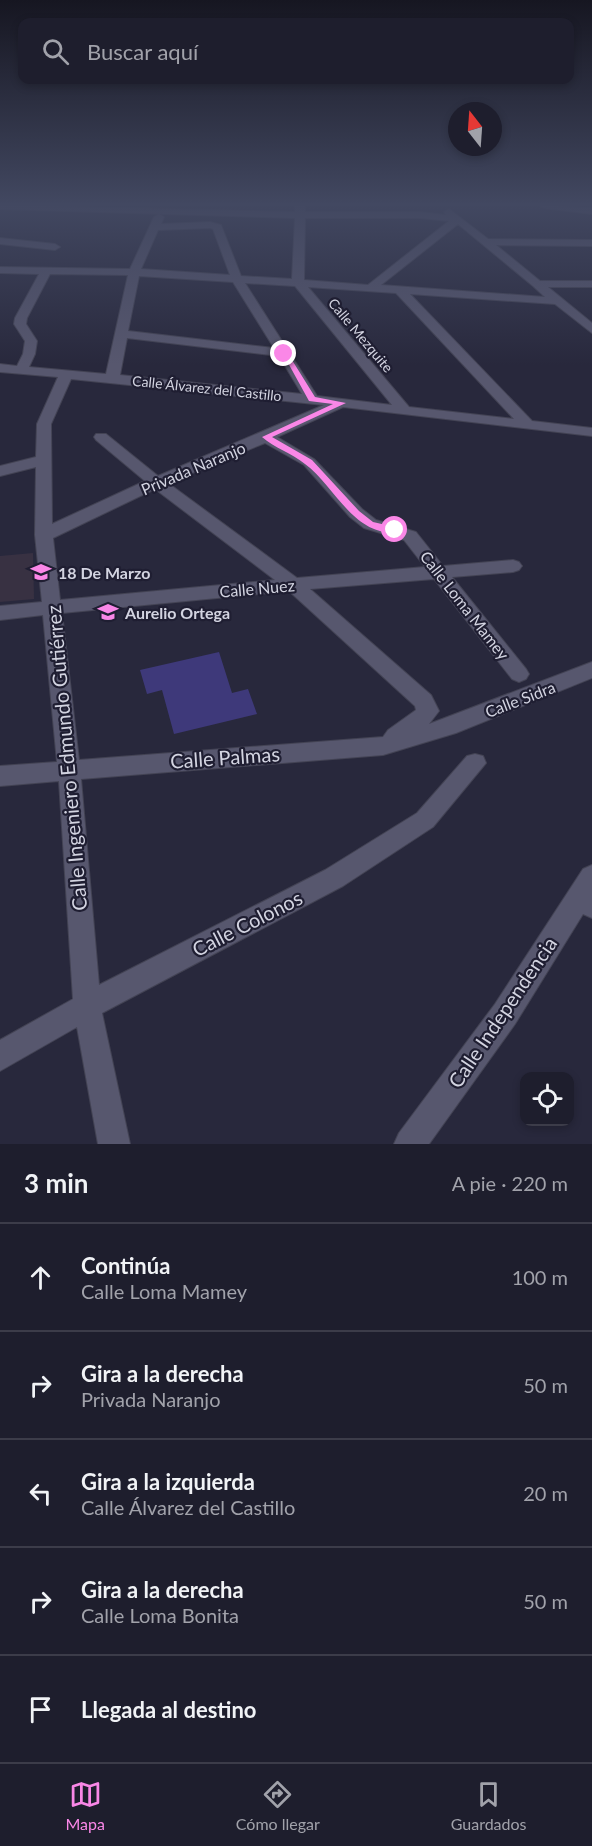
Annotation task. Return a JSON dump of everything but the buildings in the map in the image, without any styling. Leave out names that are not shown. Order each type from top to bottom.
[{"type":"street","points":[[112,379],[134,272],[141,258]]},
{"type":"street","points":[[229,258],[237,279],[312,399]]},
{"type":"street","points":[[298,284],[299,258]]},
{"type":"street","points":[[370,289],[408,258]]},
{"type":"street","points":[[506,258],[592,329]]},
{"type":"street","points":[[21,370],[29,354],[31,341],[20,324],[21,318],[47,269]]},
{"type":"street","points":[[0,270],[134,272],[558,301]]},
{"type":"street","name":"Calle Mezquite","points":[[298,284],[405,411]]},
{"type":"street","points":[[537,284],[592,284]]},
{"type":"street","points":[[399,291],[527,424]]},
{"type":"street","points":[[123,334],[284,354]]},
{"type":"street","name":"Calle Álvarez del Castillo","points":[[1,369],[312,399],[592,432]]},
{"type":"street","name":"Calle Ingeniero Edmundo Gutiérrez","points":[[66,375],[44,424],[44,535],[69,769],[87,1006],[114,1144]]},
{"type":"street","name":"Privada Naranjo","points":[[44,535],[156,482],[342,403]]},
{"type":"street","points":[[101,437],[156,482],[292,584],[427,706],[428,711],[424,716],[383,746]]},
{"type":"street","name":"Calle Loma Mamey","points":[[266,437],[309,462],[356,513],[370,524],[410,536],[519,674]]},
{"type":"street","points":[[0,471],[44,460]]},
{"type":"street","name":"Calle Nuez","points":[[0,613],[292,584],[439,574],[513,566]]},
{"type":"street","name":"Calle Sidra","points":[[448,727],[592,670]]},
{"type":"street","name":"Calle Palmas","points":[[0,776],[383,746],[448,727]]},
{"type":"street","name":"Calle Colonos","points":[[0,1056],[87,1006],[345,871],[425,820],[475,764]]},
{"type":"street","name":"Calle Independencia","points":[[418,1140],[589,891]]},
{"type":"shaded area","points":[[33,553],[34,599],[0,602],[0,556]]},
{"type":"place","name":"18 De Marzo","points":[[41,572]]},
{"type":"place","name":"Aurelio Ortega","points":[[108,612]]},
{"type":"route","points":[[284,354],[312,399],[342,403],[266,437],[309,462],[356,513],[370,524],[395,530]]}]
